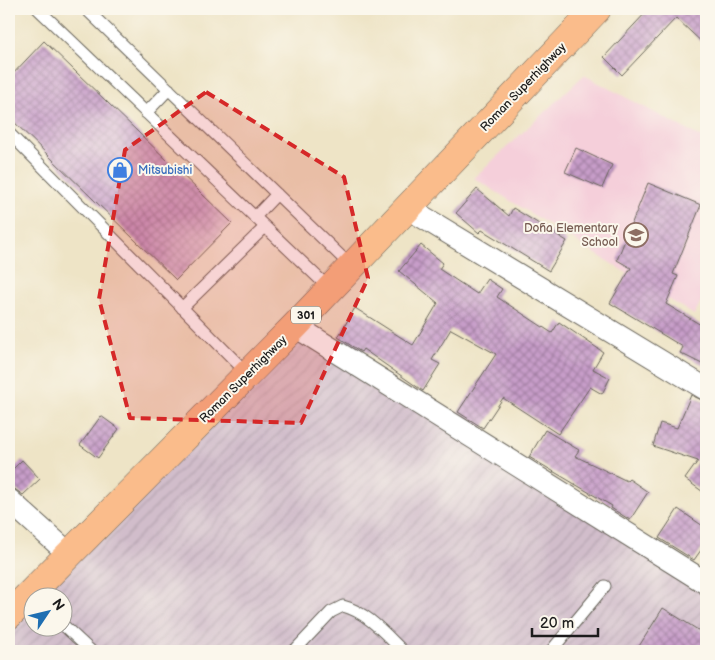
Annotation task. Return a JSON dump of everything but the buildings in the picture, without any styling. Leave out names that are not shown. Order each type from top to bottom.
[{"type":"main road","name":"Roman Superhighway","points":[[39,588],[68,553],[295,326],[598,9]]},
{"type":"main road","name":"Roman Superhighway","points":[[9,615],[22,604]]},
{"type":"street","points":[[408,208],[706,389]]},
{"type":"street","points":[[295,326],[706,583]]},
{"type":"street","points":[[9,500],[68,553]]},
{"type":"lane","points":[[38,9],[330,289]]},
{"type":"lane","points":[[86,9],[352,267]]},
{"type":"lane","points":[[146,113],[169,89]]},
{"type":"lane","points":[[9,133],[248,374]]},
{"type":"lane","points":[[255,217],[277,194]]},
{"type":"lane","points":[[182,308],[264,227]]},
{"type":"lane","points":[[551,651],[605,586]]},
{"type":"lane","points":[[294,651],[331,612],[343,606],[352,608],[372,622],[403,651]]},
{"type":"lane","points":[[72,633],[91,651]]},
{"type":"highlighted area","points":[[206,92],[344,177],[368,278],[301,423],[130,418],[99,299],[125,150]]},
{"type":"shaded area","name":"Doña Elementary School","points":[[584,75],[706,140],[706,292],[694,315],[474,178]]},
{"type":"shaded area","points":[[295,326],[706,581],[706,651],[9,651],[9,622],[22,608],[22,638],[72,638],[72,588],[42,588]]},
{"type":"place","name":"Mitsubishi","points":[[120,170]]},
{"type":"place","name":"Doña Elementary School","points":[[636,235]]}]
